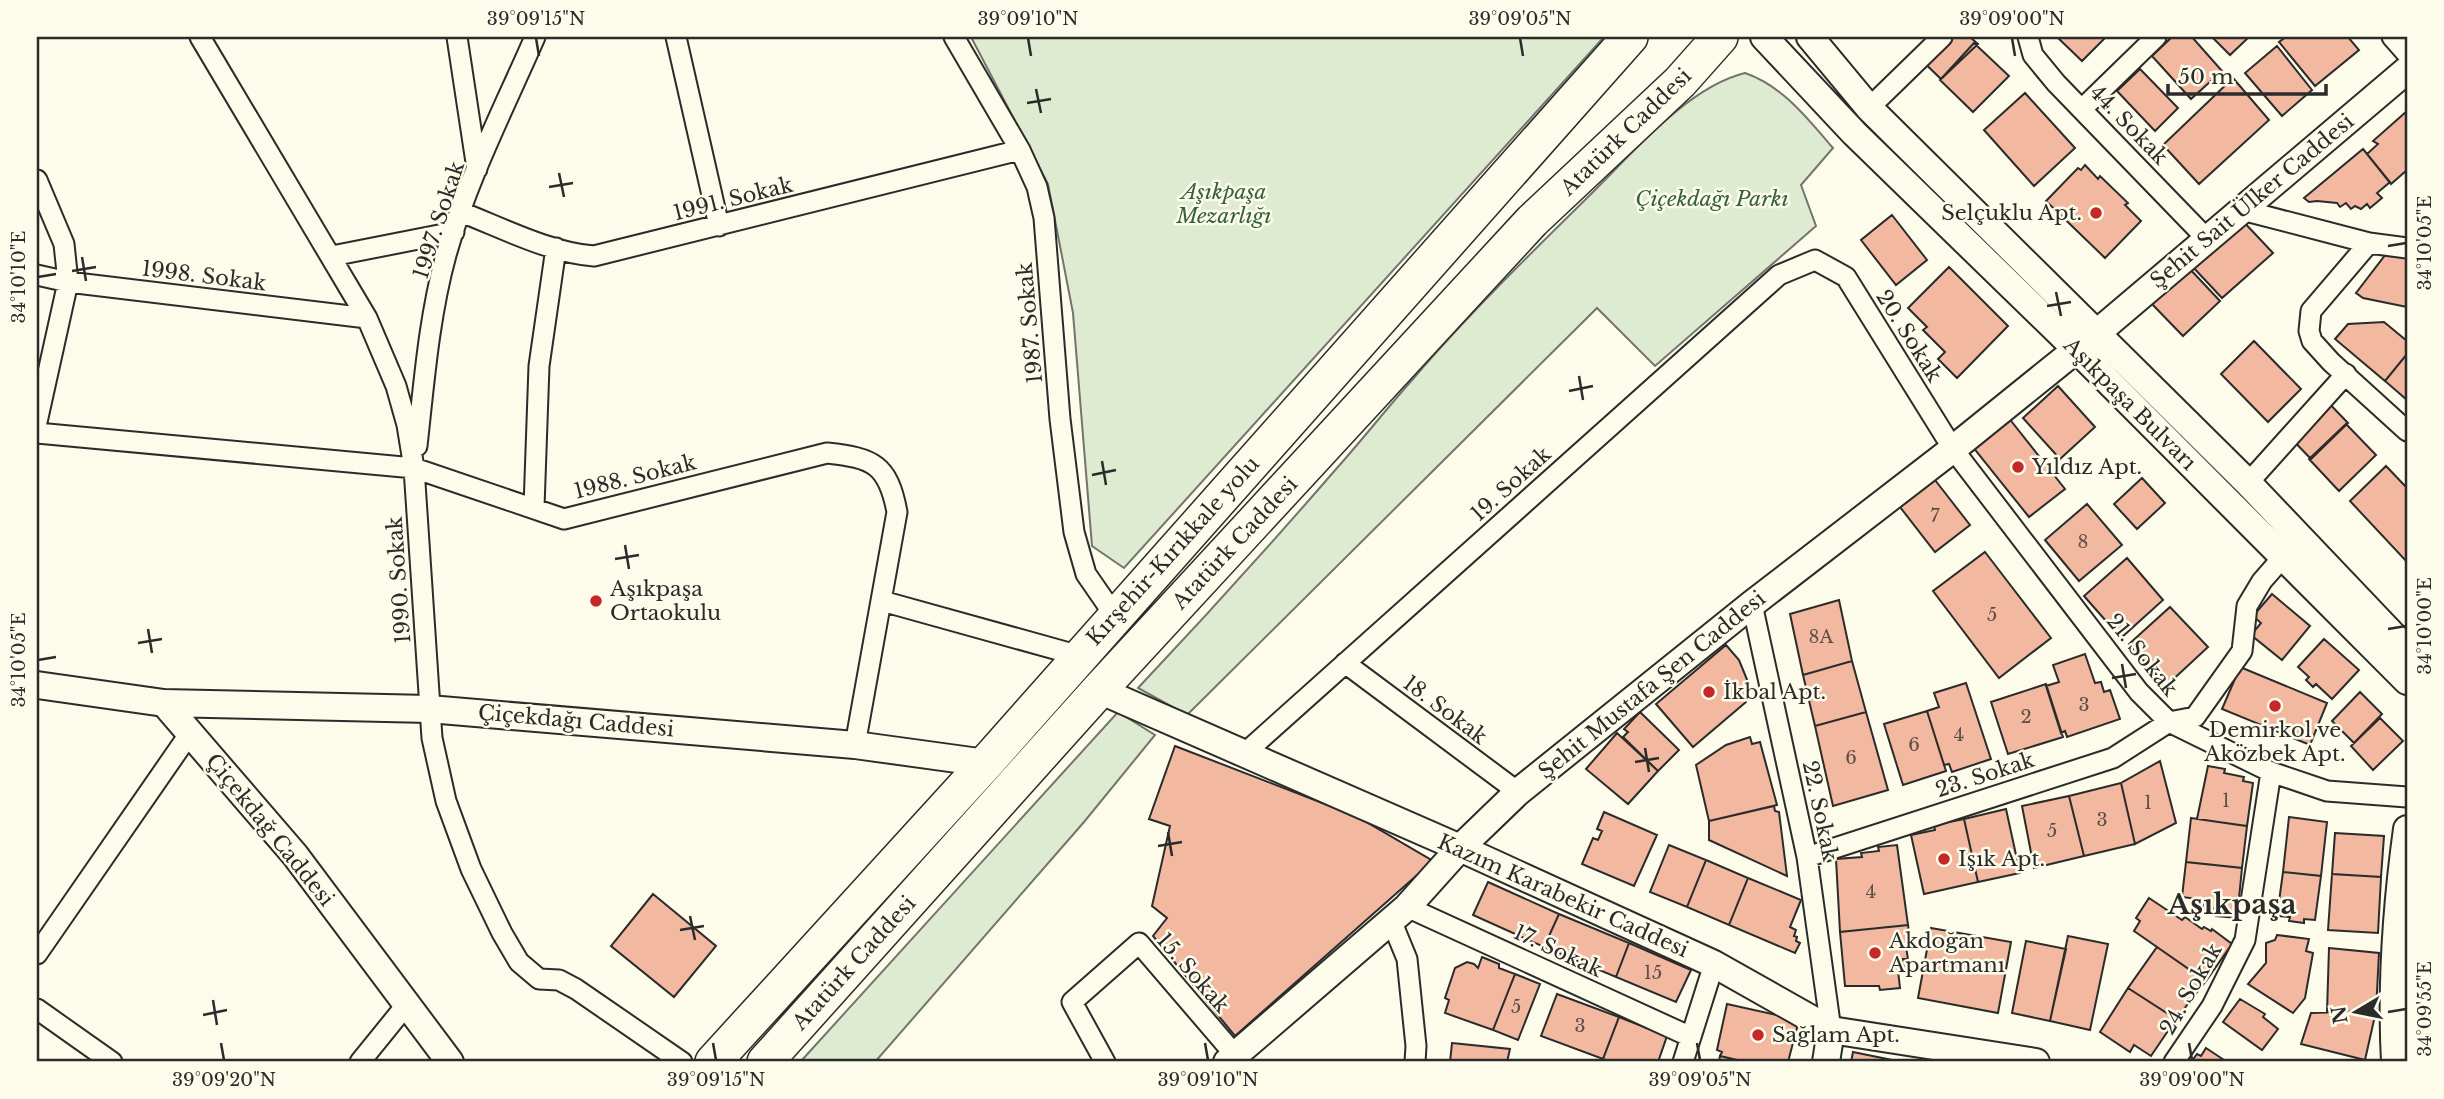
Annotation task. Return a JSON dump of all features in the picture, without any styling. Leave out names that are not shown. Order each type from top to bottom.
[{"type":"highway","name":"Kırşehir-Kırıkkale yolu","points":[[713,1062],[986,763],[1630,37]]},
{"type":"highway","name":"Atatürk Caddesi","points":[[769,1061],[1099,690],[1532,221],[1680,82],[1720,37]]},
{"type":"street","points":[[457,37],[477,170]]},
{"type":"street","name":"1997. Sokak","points":[[414,468],[436,305],[446,257],[477,170],[534,37]]},
{"type":"street","points":[[676,37],[719,226]]},
{"type":"street","name":"1987. Sokak","points":[[954,37],[1020,150],[1037,187],[1044,218],[1060,419],[1074,532],[1086,574],[1115,617]]},
{"type":"street","name":"Aşıkpaşa Bulvarı","points":[[1764,37],[1854,133],[2076,349],[2407,681]]},
{"type":"street","name":"Aşıkpaşa Bulvarı","points":[[1810,37],[1869,108],[2248,482],[2407,650]]},
{"type":"street","points":[[1869,108],[1942,37]]},
{"type":"street","name":"44. Sokak","points":[[2028,37],[2033,55],[2207,239]]},
{"type":"street","points":[[2082,109],[2156,37]]},
{"type":"street","points":[[2392,37],[2407,54]]},
{"type":"street","name":"1990. Sokak","points":[[202,38],[367,318],[396,386],[407,425],[414,468],[429,709],[437,766],[457,835],[487,903],[519,962],[539,979],[559,980],[576,989],[682,1062]]},
{"type":"street","name":"Şehit Sait Ülker Caddesi","points":[[2098,332],[2407,70]]},
{"type":"street","name":"1991. Sokak","points":[[461,212],[576,255],[594,256],[1020,150]]},
{"type":"street","points":[[37,180],[64,244],[68,282],[37,422]]},
{"type":"street","points":[[2242,210],[2369,243],[2407,248]]},
{"type":"street","points":[[332,256],[454,232]]},
{"type":"street","points":[[2369,243],[2311,311],[2309,331],[2312,341],[2407,431]]},
{"type":"street","points":[[534,507],[538,366],[556,248]]},
{"type":"street","name":"20. Sokak","points":[[1815,260],[1846,277],[1953,449]]},
{"type":"street","name":"19. Sokak","points":[[1245,753],[1779,275],[1815,260]]},
{"type":"street","name":"1998. Sokak","points":[[37,275],[68,282],[367,318]]},
{"type":"street","name":"Şehit Mustafa Şen Caddesi","points":[[1231,1059],[1399,914],[1460,848],[1518,792],[2098,332]]},
{"type":"street","points":[[2248,482],[2339,368]]},
{"type":"street","name":"1988. Sokak","points":[[37,433],[414,468],[564,519],[827,453],[854,456],[878,466],[892,487],[897,512],[855,745]]},
{"type":"street","name":"21. Sokak","points":[[1953,449],[2139,692],[2169,722],[2271,772],[2327,791],[2407,797]]},
{"type":"street","name":"23. Sokak","points":[[1807,857],[2113,758],[2169,722],[2195,717],[2242,651],[2247,606],[2262,581],[2283,557]]},
{"type":"street","points":[[882,601],[1080,656]]},
{"type":"street","name":"22. Sokak","points":[[1752,604],[1807,857],[1831,1030]]},
{"type":"street","name":"18. Sokak","points":[[1345,663],[1518,792]]},
{"type":"street","points":[[37,685],[164,703]]},
{"type":"street","name":"Kazım Karabekir Caddesi","points":[[1099,690],[1460,848],[1714,964],[1831,1030],[2031,1062]]},
{"type":"street","name":"Çiçekdağı Caddesi","points":[[164,703],[429,709],[855,745],[986,763]]},
{"type":"street","name":"Çiçekdağ Caddesi","points":[[164,703],[295,855],[450,1062]]},
{"type":"street","points":[[37,954],[190,733]]},
{"type":"street","name":"24. Sokak","points":[[2174,1062],[2212,1006],[2245,940],[2271,772]]},
{"type":"street","points":[[2395,1062],[2395,980],[2407,829]]},
{"type":"street","points":[[1399,914],[1407,959],[1416,1046],[1415,1062]]},
{"type":"street","name":"17. Sokak","points":[[1399,914],[1691,1037]]},
{"type":"street","name":"15. Sokak","points":[[1105,1062],[1072,1002],[1139,943],[1231,1059]]},
{"type":"street","points":[[1683,1062],[1714,964]]},
{"type":"street","points":[[360,1062],[407,1004]]},
{"type":"street","points":[[37,1009],[112,1062]]},
{"type":"street","points":[[1826,1062],[1831,1030]]},
{"type":"green space","name":"Aşıkpaşa Mezarlığı","points":[[971,37],[1604,37],[1124,568],[1092,546],[1073,313],[1048,184]]},
{"type":"green space","name":"Çiçekdağı Parkı","points":[[1745,73],[1783,95],[1833,148],[1801,185],[1816,226],[1655,366],[1597,308],[1187,715],[1138,688],[1288,524],[1434,355],[1521,263],[1681,107],[1702,92]]},
{"type":"green space","points":[[1118,712],[1155,735],[1084,822],[875,1062],[803,1062],[802,1060]]},
{"type":"building","points":[[1929,37],[1970,37],[1978,44],[1941,79],[1914,53]]},
{"type":"building","points":[[2057,37],[2106,37],[2082,61]]},
{"type":"building","points":[[2172,37],[2192,37],[2222,71],[2191,99],[2152,56]]},
{"type":"building","points":[[2212,37],[2249,37],[2230,55]]},
{"type":"building","points":[[2286,37],[2348,37],[2359,50],[2315,86],[2279,42]]},
{"type":"building","points":[[1974,43],[2009,76],[1973,112],[1940,80]]},
{"type":"building","points":[[2277,46],[2312,90],[2282,116],[2245,73]]},
{"type":"building","points":[[2140,69],[2178,108],[2155,131],[2117,91]]},
{"type":"building","points":[[2233,78],[2269,120],[2199,184],[2163,145]]},
{"type":"building","points":[[2025,93],[2075,148],[2034,186],[1984,130]]},
{"type":"building","points":[[2407,111],[2407,170],[2391,184],[2367,154],[2378,144],[2373,141]]},
{"type":"building","points":[[2363,149],[2390,182],[2377,193],[2382,198],[2370,208],[2367,204],[2361,209],[2355,206],[2351,209],[2346,203],[2340,207],[2337,203],[2309,202],[2304,198]]},
{"type":"building","name":"Selçuklu Apt.","points":[[2085,165],[2128,203],[2125,205],[2141,221],[2105,258],[2046,201],[2078,168],[2081,170]]},
{"type":"building","points":[[1892,215],[1927,260],[1896,285],[1861,240]]},
{"type":"building","points":[[2240,218],[2273,253],[2222,298],[2191,265]]},
{"type":"building","points":[[2389,250],[2407,254],[2407,307],[2363,298],[2356,293]]},
{"type":"building","points":[[1949,267],[2008,326],[1957,378],[1938,359],[1945,352],[1923,330],[1927,327],[1908,308]]},
{"type":"building","points":[[2188,267],[2220,301],[2183,336],[2150,302]]},
{"type":"building","points":[[2384,322],[2407,341],[2407,354],[2385,381],[2335,339],[2348,324]]},
{"type":"building","points":[[2254,341],[2301,389],[2268,422],[2221,374]]},
{"type":"building","points":[[2407,354],[2407,400],[2385,381]]},
{"type":"building","points":[[2058,386],[2095,427],[2060,459],[2023,418]]},
{"type":"building","points":[[2322,396],[2348,423],[2311,459],[2285,432]]},
{"type":"building","name":"Yıldız Apt.","points":[[2008,417],[2065,489],[2029,517],[1972,446]]},
{"type":"building","points":[[2346,424],[2376,455],[2339,491],[2309,459]]},
{"type":"building","points":[[2386,466],[2407,488],[2407,562],[2350,501]]},
{"type":"building","points":[[2142,478],[2165,503],[2137,529],[2114,504]]},
{"type":"building","points":[[1935,480],[1970,525],[1935,552],[1900,507]]},
{"type":"building","points":[[2087,504],[2122,545],[2079,581],[2045,540]]},
{"type":"building","points":[[1985,552],[2051,638],[1999,678],[1933,591]]},
{"type":"building","points":[[2127,558],[2163,600],[2121,638],[2084,596]]},
{"type":"building","points":[[2272,594],[2310,626],[2282,660],[2251,635],[2261,623],[2253,616]]},
{"type":"building","points":[[1839,600],[1852,661],[1803,675],[1790,614]]},
{"type":"building","points":[[2170,607],[2208,647],[2166,686],[2129,644]]},
{"type":"building","points":[[2324,639],[2359,670],[2332,699],[2316,684],[2313,687],[2306,680],[2309,677],[2298,667]]},
{"type":"building","name":"İkbal Apt.","points":[[1726,645],[1739,660],[1748,682],[1746,702],[1693,747],[1656,704]]},
{"type":"building","points":[[2085,654],[2095,683],[2101,682],[2104,692],[2110,690],[2120,719],[2067,737],[2065,731],[2061,733],[2046,686],[2059,682],[2053,665]]},
{"type":"building","points":[[1852,661],[1866,712],[1815,726],[1803,675]]},
{"type":"building","name":"Demirkol ve Aközbek Apt.","points":[[2240,667],[2327,703],[2310,745],[2222,709]]},
{"type":"building","points":[[1966,683],[1991,759],[1952,772],[1949,764],[1944,765],[1927,711],[1939,707],[1934,693]]},
{"type":"building","points":[[2046,684],[2063,737],[2008,754],[1991,702]]},
{"type":"building","points":[[2360,692],[2382,714],[2354,743],[2332,721]]},
{"type":"building","points":[[1927,711],[1946,771],[1903,785],[1884,724]]},
{"type":"building","points":[[1640,712],[1679,750],[1658,771],[1623,737],[1628,732],[1624,729]]},
{"type":"building","points":[[1866,712],[1888,790],[1833,806],[1815,726]]},
{"type":"building","points":[[2380,718],[2403,741],[2373,770],[2351,746]]},
{"type":"building","points":[[1617,733],[1658,771],[1628,804],[1586,769]]},
{"type":"building","points":[[1750,737],[1752,744],[1760,742],[1777,805],[1709,821],[1696,765],[1726,745]]},
{"type":"building","points":[[1175,746],[1356,816],[1433,861],[1235,1036],[1153,936],[1167,918],[1152,906],[1170,826],[1149,819]]},
{"type":"building","points":[[2160,761],[2176,823],[2135,844],[2121,783]]},
{"type":"building","points":[[2208,766],[2225,769],[2224,773],[2244,777],[2243,781],[2253,783],[2247,826],[2197,819]]},
{"type":"building","points":[[2121,783],[2135,844],[2084,856],[2069,796]]},
{"type":"building","points":[[2069,796],[2084,856],[2034,868],[2022,806]]},
{"type":"building","points":[[1774,806],[1775,811],[1779,812],[1787,876],[1709,840],[1709,821]]},
{"type":"building","points":[[2006,809],[2020,873],[1978,882],[1964,819]]},
{"type":"building","points":[[1604,812],[1657,835],[1634,886],[1582,864],[1593,838],[1598,840],[1602,831],[1597,829]]},
{"type":"building","points":[[2289,817],[2327,822],[2321,876],[2283,872]]},
{"type":"building","points":[[2191,818],[2247,826],[2242,868],[2186,862]]},
{"type":"building","name":"Işık Apt.","points":[[1964,819],[1978,882],[1924,894],[1911,835],[1935,830],[1934,825]]},
{"type":"building","points":[[2335,833],[2384,836],[2381,877],[2332,874]]},
{"type":"building","points":[[1669,845],[1706,860],[1687,907],[1650,892]]},
{"type":"building","points":[[1897,845],[1908,925],[1840,932],[1836,859],[1862,857],[1861,853],[1879,851],[1878,847]]},
{"type":"building","points":[[1706,860],[1748,878],[1729,925],[1687,907]]},
{"type":"building","points":[[2186,862],[2242,868],[2237,918],[2216,916],[2217,909],[2204,907],[2205,900],[2182,897]]},
{"type":"building","points":[[2283,872],[2321,876],[2315,920],[2304,919],[2304,923],[2289,921],[2290,917],[2277,916]]},
{"type":"building","points":[[2332,874],[2381,877],[2378,933],[2328,930]]},
{"type":"building","points":[[1748,878],[1801,900],[1790,927],[1796,930],[1794,936],[1800,943],[1795,953],[1729,925]]},
{"type":"building","points":[[1488,882],[1559,914],[1544,947],[1473,915]]},
{"type":"building","points":[[653,894],[716,946],[674,997],[611,946]]},
{"type":"building","points":[[2149,898],[2182,920],[2185,917],[2202,929],[2212,929],[2232,944],[2206,981],[2134,931],[2140,921],[2136,918]]},
{"type":"building","points":[[1559,914],[1629,943],[1616,977],[1544,947]]},
{"type":"building","name":"Akdoğan Apartmanı","points":[[1908,925],[1911,946],[1906,947],[1908,959],[1903,959],[1904,970],[1898,970],[1900,988],[1880,990],[1879,986],[1845,986],[1840,932]]},
{"type":"building","points":[[1931,928],[2011,942],[1998,1013],[1918,998]]},
{"type":"building","points":[[2277,935],[2309,939],[2306,951],[2313,953],[2305,998],[2293,1013],[2248,984],[2266,963],[2266,943],[2275,940]]},
{"type":"building","points":[[2068,936],[2108,944],[2090,1030],[2050,1021]]},
{"type":"building","points":[[2026,941],[2066,949],[2050,1021],[2012,1013]]},
{"type":"building","points":[[1629,943],[1691,970],[1676,1002],[1616,977]]},
{"type":"building","points":[[2157,947],[2206,981],[2176,1019],[2128,988]]},
{"type":"building","points":[[2329,948],[2379,953],[2376,1011],[2327,1012]]},
{"type":"building","points":[[1482,957],[1515,974],[1493,1030],[1445,1013],[1449,1000],[1445,998],[1455,968],[1467,962],[1478,968]]},
{"type":"building","points":[[1515,974],[1540,984],[1518,1040],[1493,1030]]},
{"type":"building","points":[[2128,988],[2176,1019],[2151,1056],[2134,1045],[2130,1052],[2100,1032]]},
{"type":"building","points":[[1557,994],[1619,1017],[1603,1059],[1541,1036]]},
{"type":"building","points":[[2240,999],[2265,1014],[2263,1017],[2278,1029],[2262,1050],[2223,1022]]},
{"type":"building","name":"Sağlam Apt.","points":[[1727,1004],[1799,1020],[1788,1062],[1746,1062],[1720,1056],[1722,1052],[1717,1050]]},
{"type":"building","points":[[2376,1011],[2365,1060],[2301,1044],[2311,1013]]},
{"type":"building","points":[[1619,1017],[1667,1036],[1658,1062],[1612,1062],[1603,1059]]},
{"type":"building","points":[[1452,1043],[1510,1049],[1507,1062],[1450,1062]]},
{"type":"building","points":[[2206,1048],[2227,1062],[2191,1062],[2197,1054],[2201,1056]]},
{"type":"building","points":[[1853,1052],[1902,1062],[1851,1062]]},
{"type":"building","points":[[1720,1056],[1746,1062],[1719,1062]]},
{"type":"place","name":"Selçuklu Apt.","points":[[2096,213]]},
{"type":"place","name":"Yıldız Apt.","points":[[2018,467]]},
{"type":"place","name":"Aşıkpaşa Ortaokulu","points":[[596,601]]},
{"type":"place","name":"İkbal Apt.","points":[[1709,692]]},
{"type":"place","name":"Demirkol ve Aközbek Apt.","points":[[2275,706]]},
{"type":"place","name":"Işık Apt.","points":[[1944,859]]},
{"type":"place","name":"Akdoğan Apartmanı","points":[[1875,953]]},
{"type":"place","name":"Sağlam Apt.","points":[[1758,1035]]},
{"type":"district","name":"Aşıkpaşa","points":[[2232,904]]}]
